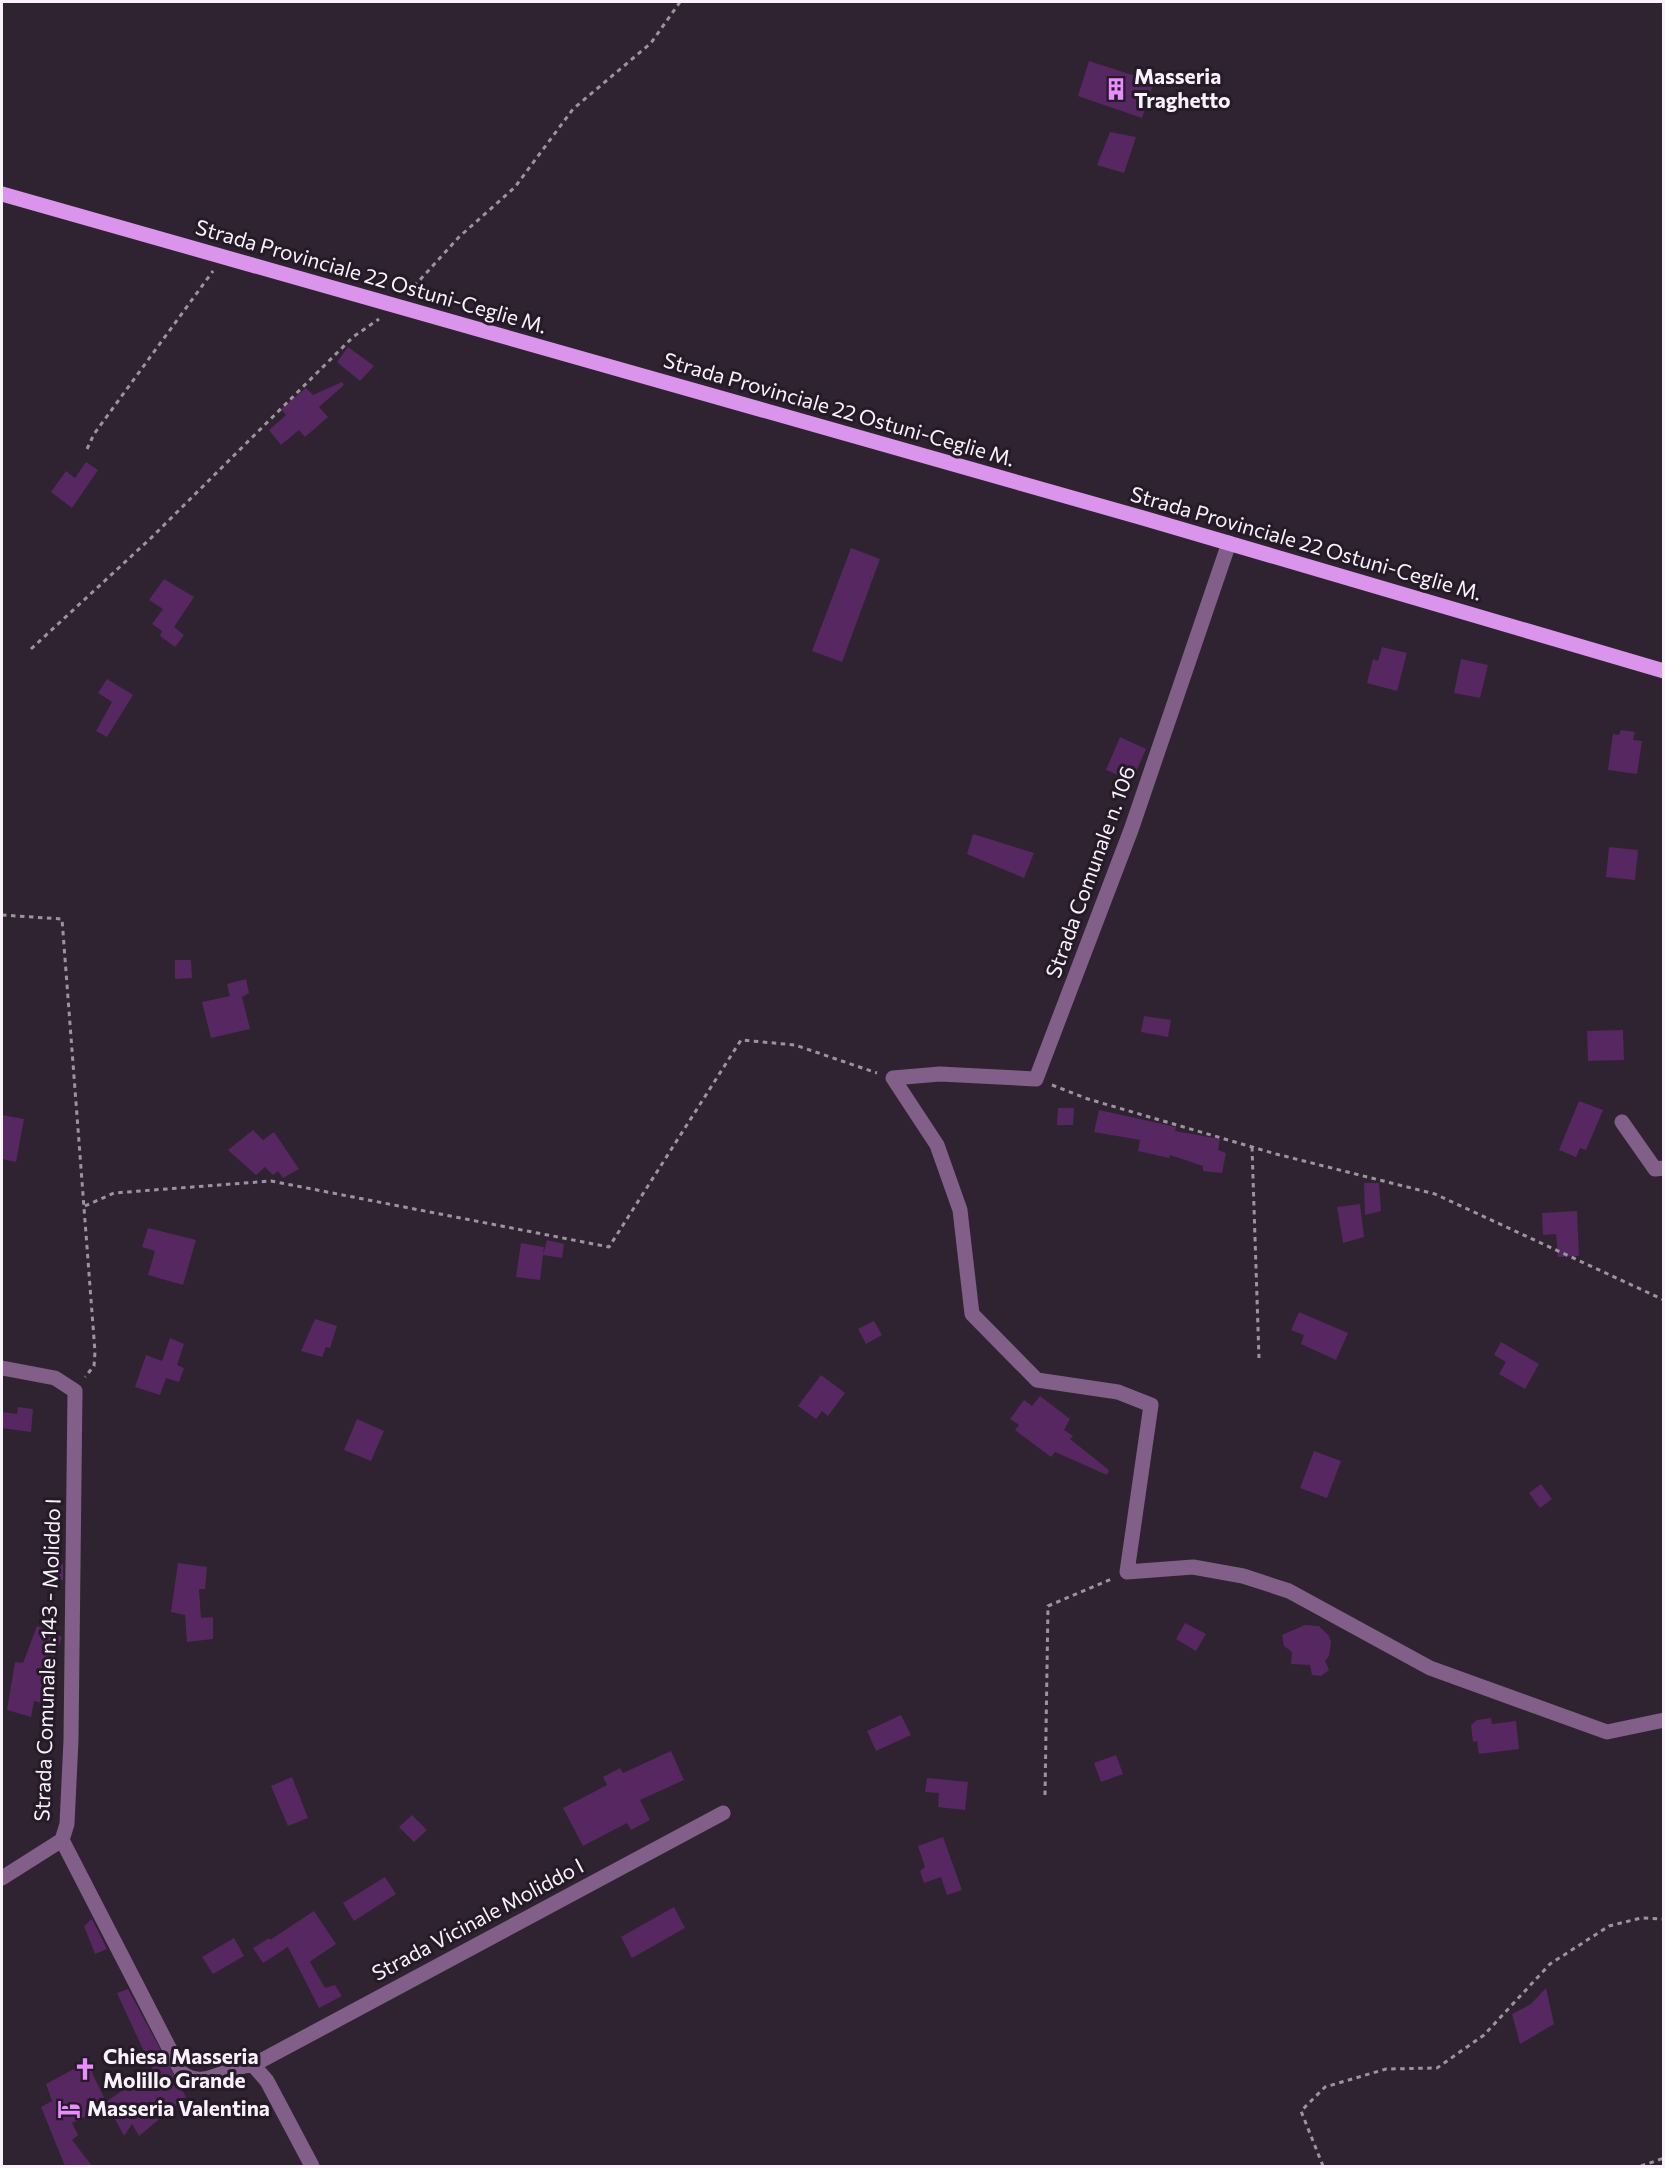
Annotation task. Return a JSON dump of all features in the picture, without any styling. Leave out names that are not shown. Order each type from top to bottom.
[{"type":"main road","name":"Strada Provinciale 22 Ostuni-Ceglie M.","points":[[2,194],[1229,543],[1664,671]]},
{"type":"street","name":"Strada Comunale n. 106","points":[[1036,1079],[1131,830],[1229,543]]},
{"type":"street","points":[[1036,1079],[940,1074],[893,1078],[937,1145],[960,1210],[972,1314],[1037,1380],[1118,1392],[1151,1405],[1127,1572],[1193,1567],[1244,1576],[1289,1591],[1430,1668],[1607,1732],[1664,1720]]},
{"type":"street","points":[[1622,1122],[1655,1169],[1664,1168]]},
{"type":"street","points":[[2,1368],[55,1378],[75,1391]]},
{"type":"street","name":"Strada Comunale n.143 - Moliddo I","points":[[75,1391],[71,1740],[67,1824],[62,1840],[182,2073],[190,2079],[199,2080],[240,2064],[253,2065]]},
{"type":"street","name":"Strada Vicinale Moliddo I","points":[[253,2065],[723,1813]]},
{"type":"street","points":[[2,1878],[62,1840]]},
{"type":"street","points":[[253,2065],[267,2081],[312,2166]]},
{"type":"path","points":[[31,649],[152,538],[353,337],[396,306],[459,237],[515,187],[573,109],[651,43],[680,2]]},
{"type":"path","points":[[87,449],[94,434],[223,257]]},
{"type":"path","points":[[2,915],[62,919],[95,1352],[94,1366],[75,1391]]},
{"type":"path","points":[[85,1206],[114,1193],[271,1181],[609,1247],[741,1040],[795,1045],[893,1078]]},
{"type":"path","points":[[1036,1079],[1088,1099],[1252,1147],[1435,1194],[1664,1300]]},
{"type":"path","points":[[1252,1147],[1259,1358]]},
{"type":"path","points":[[1045,1794],[1048,1606],[1127,1572]]},
{"type":"path","points":[[1323,2166],[1301,2111],[1325,2087],[1386,2069],[1437,2068],[1484,2036],[1550,1964],[1609,1926],[1641,1918],[1664,1919]]},
{"type":"path","points":[[1641,2166],[1664,2158]]},
{"type":"building","name":"Masseria Traghetto","points":[[1089,61],[1154,82],[1142,118],[1078,96]]},
{"type":"building","points":[[1110,132],[1136,137],[1124,173],[1097,165]]},
{"type":"building","points":[[348,347],[374,366],[360,381],[337,362]]},
{"type":"building","points":[[342,382],[344,385],[319,407],[328,417],[305,437],[299,430],[281,445],[269,430],[286,415],[281,409],[306,388],[313,395]]},
{"type":"building","points":[[86,462],[98,470],[72,508],[51,492],[66,471],[75,478]]},
{"type":"building","points":[[851,548],[880,559],[842,662],[812,651]]},
{"type":"building","points":[[164,579],[194,597],[174,627],[184,635],[175,647],[160,636],[162,631],[152,624],[163,609],[149,600]]},
{"type":"building","points":[[1382,647],[1407,653],[1397,691],[1367,683],[1373,659],[1378,661]]},
{"type":"building","points":[[1461,659],[1488,665],[1480,698],[1454,693]]},
{"type":"building","points":[[107,679],[133,695],[107,737],[96,731],[112,702],[98,693]]},
{"type":"building","points":[[1621,730],[1635,732],[1633,740],[1642,741],[1637,774],[1608,770],[1613,734],[1619,735]]},
{"type":"building","points":[[1120,737],[1146,749],[1132,781],[1106,770]]},
{"type":"building","points":[[973,834],[1034,853],[1024,878],[967,854]]},
{"type":"building","points":[[1609,847],[1638,850],[1635,880],[1606,877]]},
{"type":"building","points":[[175,960],[191,960],[192,978],[175,979]]},
{"type":"building","points":[[246,979],[249,993],[242,997],[250,1029],[211,1038],[202,1002],[230,996],[227,984]]},
{"type":"building","points":[[1144,1016],[1171,1020],[1168,1037],[1141,1032]]},
{"type":"building","points":[[1623,1030],[1624,1060],[1588,1061],[1587,1031]]},
{"type":"building","points":[[1579,1101],[1603,1110],[1586,1150],[1580,1148],[1576,1157],[1559,1150]]},
{"type":"building","points":[[1058,1108],[1074,1108],[1073,1125],[1057,1125]]},
{"type":"building","points":[[1099,1110],[1176,1127],[1175,1131],[1220,1139],[1218,1150],[1226,1153],[1222,1173],[1203,1171],[1203,1166],[1170,1155],[1169,1158],[1138,1151],[1140,1140],[1094,1132]]},
{"type":"building","points":[[2,1115],[24,1119],[16,1162],[2,1159]]},
{"type":"building","points":[[253,1130],[263,1140],[274,1132],[299,1169],[283,1178],[278,1171],[273,1175],[265,1167],[256,1175],[228,1150]]},
{"type":"building","points":[[1364,1183],[1379,1183],[1381,1211],[1365,1215]]},
{"type":"building","points":[[1360,1204],[1364,1237],[1343,1243],[1337,1207]]},
{"type":"building","points":[[1577,1211],[1579,1256],[1558,1257],[1556,1234],[1543,1235],[1542,1213]]},
{"type":"building","points":[[148,1228],[196,1240],[183,1285],[148,1275],[155,1251],[142,1247]]},
{"type":"building","points":[[547,1240],[564,1244],[562,1258],[543,1255]]},
{"type":"building","points":[[521,1243],[544,1247],[540,1280],[516,1277]]},
{"type":"building","points":[[1299,1312],[1348,1333],[1336,1360],[1301,1344],[1304,1335],[1291,1330]]},
{"type":"building","points":[[315,1319],[337,1326],[330,1348],[326,1347],[322,1357],[301,1351]]},
{"type":"building","points":[[874,1321],[882,1335],[866,1344],[858,1329]]},
{"type":"building","points":[[170,1338],[184,1344],[177,1365],[184,1368],[179,1382],[166,1378],[160,1395],[135,1387],[146,1355],[162,1361]]},
{"type":"building","points":[[1501,1342],[1539,1364],[1525,1389],[1499,1374],[1506,1362],[1494,1355]]},
{"type":"building","points":[[821,1375],[845,1393],[828,1416],[822,1411],[816,1419],[798,1406]]},
{"type":"building","points":[[1040,1396],[1070,1419],[1064,1430],[1073,1436],[1070,1439],[1109,1470],[1107,1475],[1055,1452],[1051,1457],[1015,1430],[1019,1425],[1010,1419],[1024,1400],[1032,1406]]},
{"type":"building","points":[[18,1407],[33,1409],[31,1432],[2,1428],[2,1412],[17,1414]]},
{"type":"building","points":[[357,1419],[384,1431],[371,1461],[344,1450]]},
{"type":"building","points":[[1314,1451],[1341,1461],[1327,1498],[1300,1488]]},
{"type":"building","points":[[1541,1484],[1552,1499],[1540,1508],[1529,1493]]},
{"type":"building","points":[[52,1563],[63,1564],[63,1580],[51,1580]]},
{"type":"building","points":[[178,1563],[207,1567],[205,1589],[199,1589],[201,1618],[213,1617],[213,1639],[187,1642],[185,1615],[171,1612]]},
{"type":"building","points":[[1185,1623],[1206,1634],[1196,1651],[1176,1639]]},
{"type":"building","points":[[1305,1625],[1319,1626],[1329,1636],[1331,1642],[1329,1656],[1325,1661],[1329,1670],[1321,1676],[1312,1675],[1310,1665],[1291,1664],[1292,1652],[1284,1646],[1282,1635]]},
{"type":"building","points":[[37,1626],[62,1637],[54,1659],[50,1658],[42,1703],[34,1701],[31,1717],[7,1710],[15,1662],[23,1663]]},
{"type":"building","points":[[901,1715],[911,1735],[876,1751],[867,1731]]},
{"type":"building","points":[[1491,1718],[1492,1724],[1516,1721],[1519,1749],[1479,1754],[1477,1741],[1473,1742],[1471,1725],[1477,1720]]},
{"type":"building","points":[[671,1751],[684,1780],[640,1800],[650,1820],[631,1830],[627,1823],[583,1846],[563,1808],[607,1785],[603,1777],[620,1768],[623,1773]]},
{"type":"building","points":[[1116,1755],[1123,1774],[1101,1782],[1094,1763]]},
{"type":"building","points":[[292,1777],[308,1818],[288,1826],[271,1786]]},
{"type":"building","points":[[927,1778],[968,1782],[965,1810],[938,1807],[939,1793],[925,1792]]},
{"type":"building","points":[[412,1815],[427,1830],[414,1842],[399,1827]]},
{"type":"building","points":[[943,1837],[962,1890],[947,1895],[941,1877],[924,1883],[920,1871],[925,1867],[918,1846]]},
{"type":"building","points":[[385,1877],[396,1894],[354,1921],[343,1903]]},
{"type":"building","points":[[674,1907],[685,1928],[632,1958],[621,1937]]},
{"type":"building","points":[[314,1911],[336,1944],[308,1963],[310,1962],[325,1988],[335,1985],[342,1996],[319,2008],[288,1947],[263,1963],[253,1948],[269,1938],[270,1940]]},
{"type":"building","points":[[92,1919],[107,1949],[95,1954],[84,1926]]},
{"type":"building","points":[[234,1938],[244,1956],[213,1974],[202,1957]]},
{"type":"building","points":[[1546,1988],[1554,2024],[1520,2044],[1512,2014],[1531,2004]]},
{"type":"building","points":[[128,1989],[186,2097],[139,2136],[132,2124],[124,2136],[106,2102],[152,2069],[117,1993]]},
{"type":"building","points":[[87,2062],[108,2106],[72,2123],[78,2135],[72,2140],[92,2166],[65,2166],[41,2107],[52,2101],[46,2084]]},
{"type":"place","name":"Masseria Traghetto","points":[[1116,89]]},
{"type":"place","name":"Chiesa Masseria Molillo Grande","points":[[85,2069]]},
{"type":"place","name":"Masseria Valentina","points":[[69,2109]]}]
